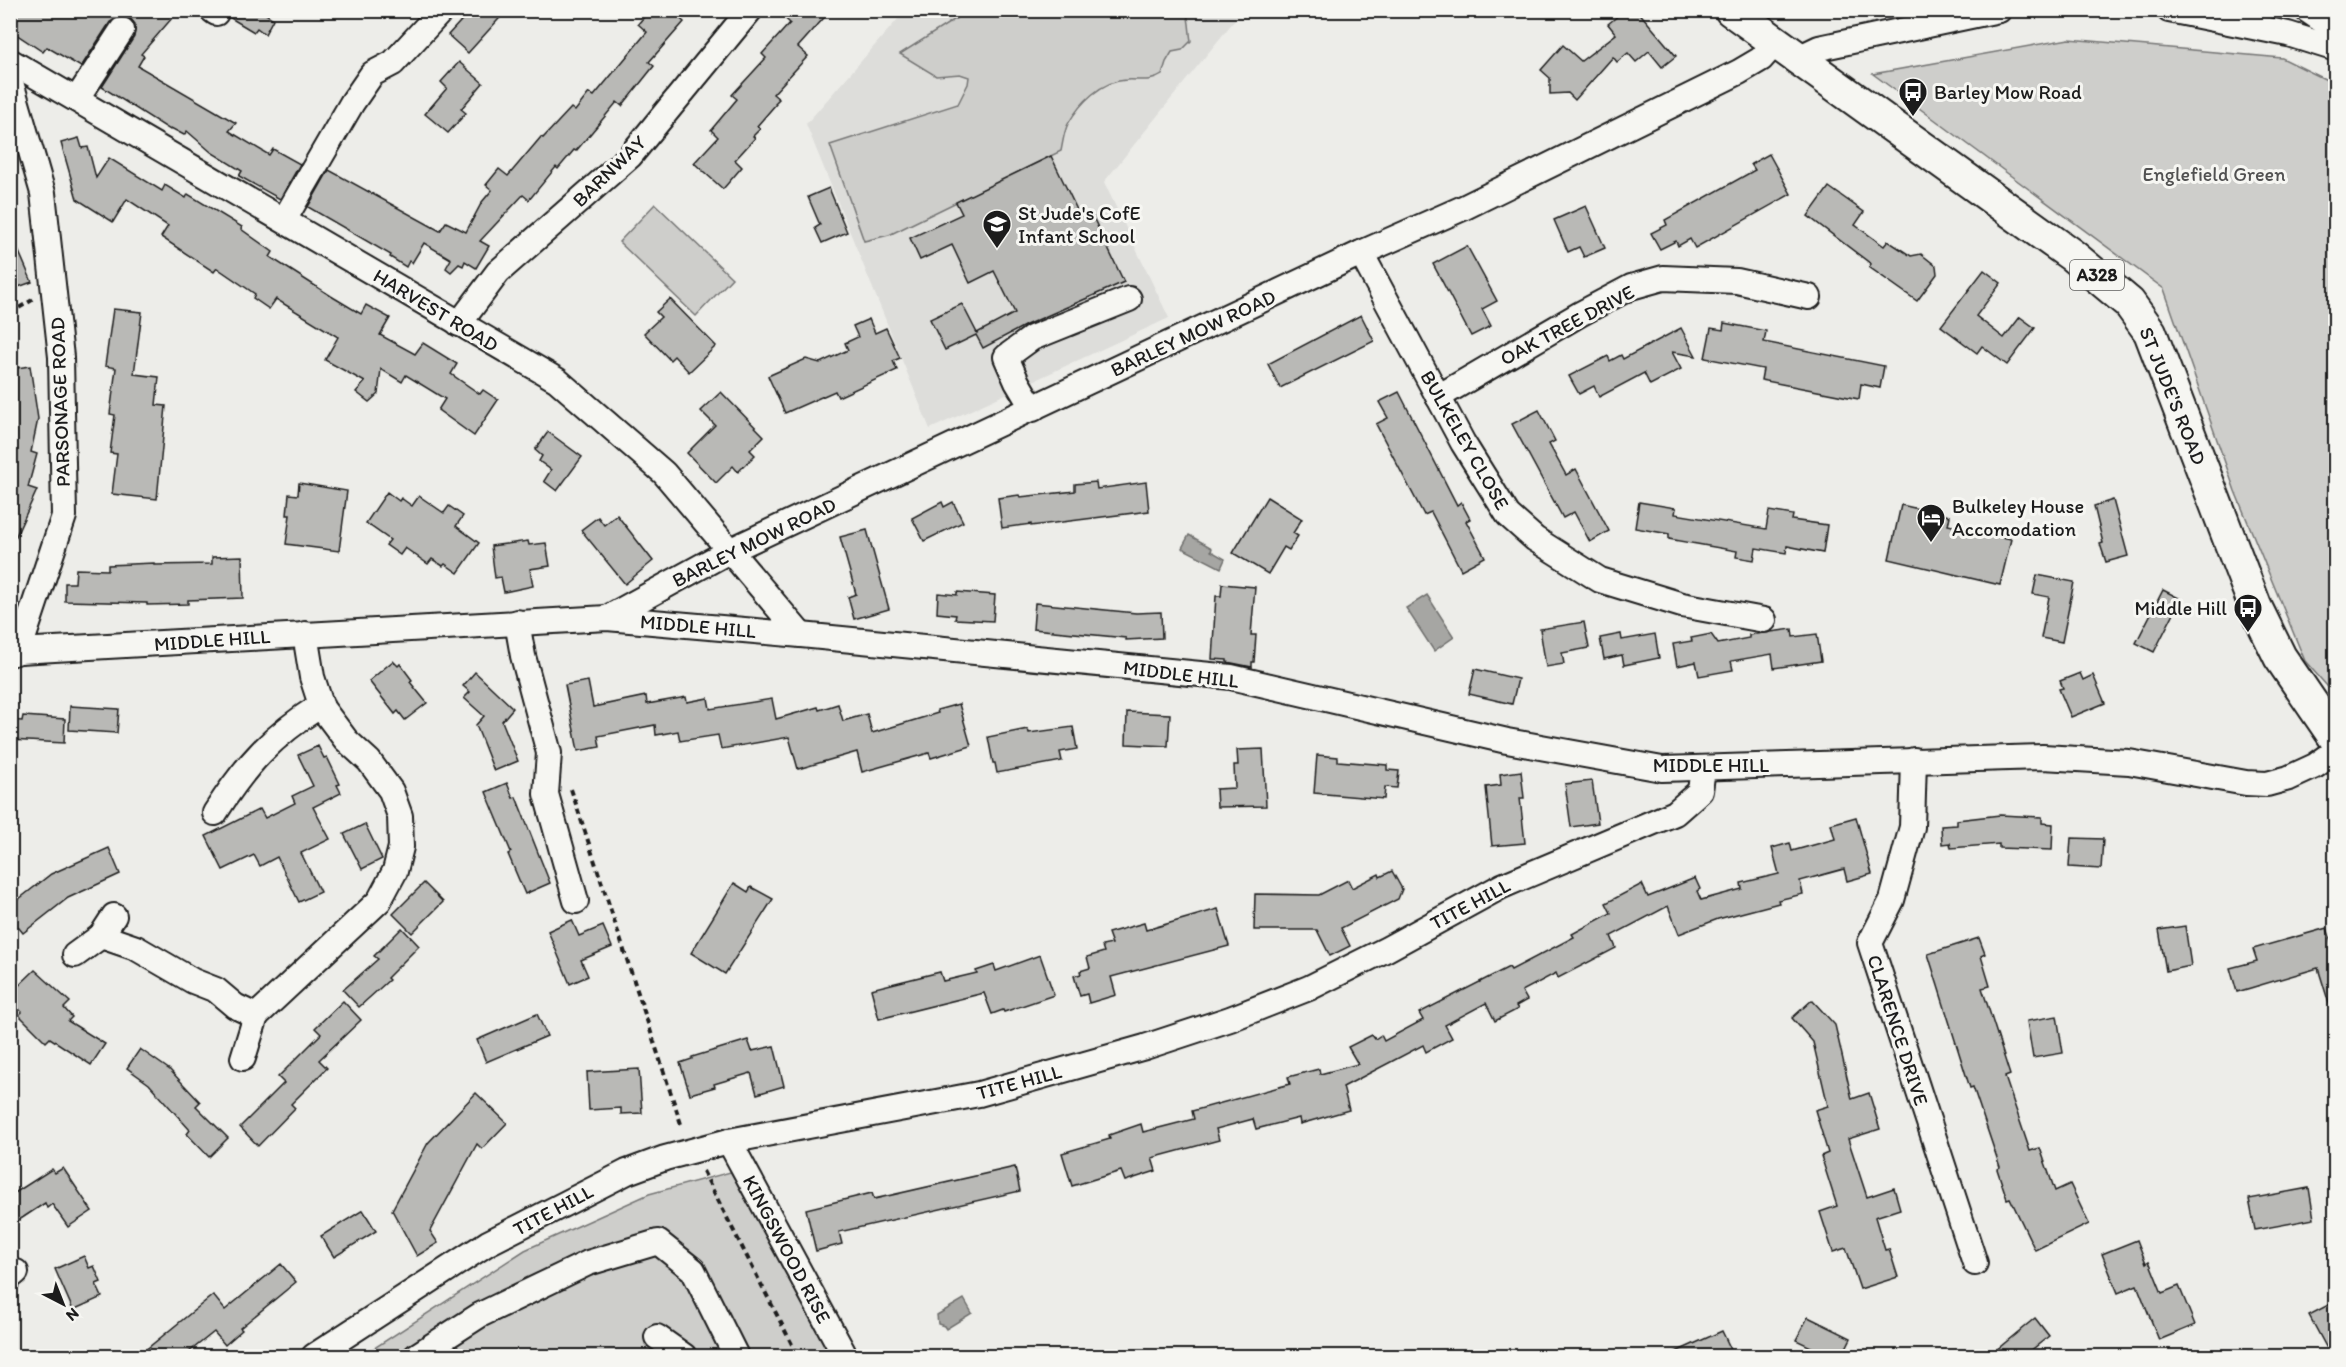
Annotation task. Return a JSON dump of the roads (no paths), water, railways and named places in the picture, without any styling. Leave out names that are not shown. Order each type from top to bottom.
[{"type":"main road","name":"ST JUDE'S ROAD","points":[[1731,10],[2073,256],[2129,303],[2150,332],[2255,606],[2280,657],[2336,739]]},
{"type":"street","points":[[284,220],[352,103],[372,74],[393,63],[442,10]]},
{"type":"street","name":"BARNWAY","points":[[459,324],[498,272],[630,156],[750,10]]},
{"type":"street","name":"BARLEY MOW ROAD","points":[[607,618],[729,551],[1361,253],[1463,208],[1761,59],[1785,51],[1819,48],[1999,10]]},
{"type":"street","points":[[2169,10],[2288,34],[2336,49]]},
{"type":"street","points":[[2307,10],[2326,23],[2336,38]]},
{"type":"street","points":[[77,99],[122,30]]},
{"type":"street","name":"HARVEST ROAD","points":[[10,62],[557,380],[664,473],[801,634]]},
{"type":"street","name":"PARSONAGE ROAD","points":[[10,80],[43,193],[62,357],[64,516],[15,653]]},
{"type":"street","name":"BULKELEY CLOSE","points":[[1361,253],[1463,443],[1508,515],[1535,539],[1600,580],[1682,605],[1764,620]]},
{"type":"street","name":"OAK TREE DRIVE","points":[[1438,397],[1631,287],[1663,278],[1737,281],[1809,297]]},
{"type":"street","points":[[1033,409],[1006,357],[1032,338],[1129,299]]},
{"type":"street","name":"MIDDLE HILL","points":[[15,653],[305,634],[607,618],[801,634],[1231,677],[1507,741],[1662,769],[2043,756],[2129,762],[2246,783],[2267,784],[2298,774],[2336,751]]},
{"type":"street","points":[[517,622],[523,656],[549,753],[546,794],[576,901]]},
{"type":"street","points":[[243,1058],[256,1016],[379,901],[395,871],[401,847],[400,816],[391,791],[369,761],[346,740],[321,705],[312,677],[305,634]]},
{"type":"street","points":[[215,813],[245,768],[272,739],[321,705]]},
{"type":"street","name":"CLARENCE DRIVE","points":[[1914,760],[1912,827],[1892,900],[1870,943],[1975,1263]]},
{"type":"street","name":"TITE HILL","points":[[314,1356],[488,1243],[588,1191],[665,1158],[729,1141],[979,1094],[1145,1047],[1230,1019],[1309,988],[1387,949],[1502,886],[1675,813],[1700,792],[1703,768]]},
{"type":"street","points":[[75,955],[107,926],[136,948],[194,981],[216,990],[235,1006],[256,1016]]},
{"type":"street","name":"KINGSWOOD RISE","points":[[729,1141],[845,1356]]},
{"type":"street","points":[[416,1356],[480,1315],[588,1263],[658,1242],[693,1270],[736,1356]]},
{"type":"street","points":[[657,1337],[684,1356]]},
{"type":"place","name":"Barley Mow Road","points":[[1913,118]]},
{"type":"place","name":"St Jude's CofE Infant School","points":[[997,250]]},
{"type":"place","name":"Bulkeley House Accomodation","points":[[1931,544]]},
{"type":"place","name":"Middle Hill","points":[[2248,634]]},
{"type":"park label","name":"Englefield Green","points":[[2214,174]]}]
